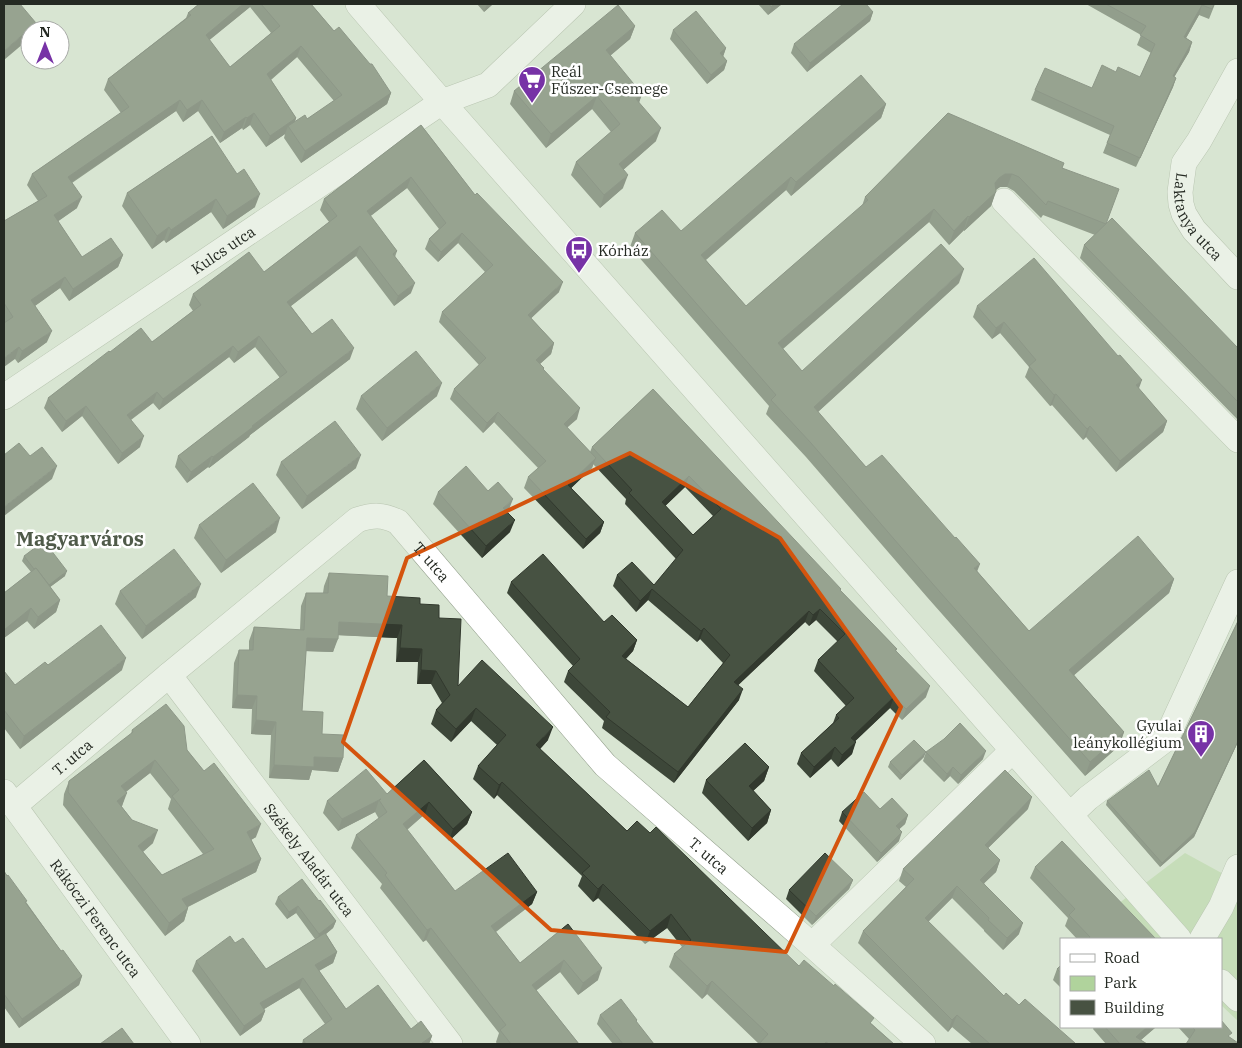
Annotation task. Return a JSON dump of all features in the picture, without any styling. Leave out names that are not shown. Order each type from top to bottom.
[{"type":"street","points":[[358,4],[442,102],[1178,938]]},
{"type":"street","name":"Kulcs utca","points":[[4,397],[442,102],[488,85],[573,4]]},
{"type":"street","name":"Laktanya utca","points":[[1238,71],[1199,142],[1184,163],[1180,192],[1184,214],[1194,230],[1238,276]]},
{"type":"street","points":[[1004,201],[1238,440]]},
{"type":"street","name":"T. utca","points":[[9,799],[168,675],[357,520],[368,516],[389,518],[398,522],[605,765],[923,1044]]},
{"type":"street","points":[[1070,815],[1088,798],[1166,739],[1238,582]]},
{"type":"street","name":"Székely Aladár utca","points":[[168,675],[450,1044]]},
{"type":"street","points":[[812,946],[1012,751]]},
{"type":"street","name":"Rákóczi Ferenc utca","points":[[9,799],[188,1044]]},
{"type":"street","points":[[1203,938],[1230,912],[1238,867]]},
{"type":"street","points":[[1222,983],[1238,999]]},
{"type":"highlighted area","points":[[630,453],[780,538],[901,707],[786,952],[551,930],[343,742],[407,558]]},
{"type":"green space","points":[[1185,853],[1238,882],[1238,1021],[1222,1006],[1222,938],[1149,938],[1114,907]]},
{"type":"building","points":[[4,4],[20,4],[33,20],[20,20],[20,37],[4,51]]},
{"type":"building","points":[[199,4],[243,4],[206,35],[230,67],[280,26],[261,4],[311,4],[334,31],[339,27],[372,64],[391,93],[305,151],[288,126],[305,115],[307,119],[342,95],[301,46],[267,74],[296,118],[270,136],[254,113],[224,132],[202,100],[187,110],[180,100],[68,177],[82,197],[54,215],[82,257],[111,238],[123,255],[73,289],[65,277],[31,300],[52,331],[22,351],[19,347],[4,358],[4,323],[13,317],[4,303],[4,221],[47,196],[32,174],[129,107],[108,79],[191,15],[188,13]]},
{"type":"building","points":[[843,4],[866,4],[873,12],[810,63],[794,44]]},
{"type":"building","points":[[1106,4],[1214,4],[1212,9],[1202,5],[1184,37],[1192,42],[1173,76],[1176,78],[1140,158],[1107,143],[1114,126],[1035,90],[1045,68],[1092,88],[1102,65],[1116,72],[1118,67],[1140,77],[1155,44],[1140,35],[1146,26]]},
{"type":"building","points":[[618,5],[635,26],[606,50],[642,94],[636,99],[661,128],[619,164],[628,175],[604,195],[576,162],[620,124],[597,96],[551,134],[514,91]]},
{"type":"building","points":[[696,11],[726,48],[720,53],[727,61],[711,75],[673,30]]},
{"type":"building","points":[[861,75],[886,104],[796,182],[791,177],[701,255],[746,306],[868,200],[865,197],[948,113],[1064,163],[1062,168],[1119,189],[1106,224],[1048,201],[1046,205],[1019,177],[1005,174],[995,183],[996,192],[954,231],[934,209],[778,343],[802,371],[941,244],[964,269],[814,407],[866,467],[882,455],[980,564],[974,568],[1029,631],[1138,536],[1174,579],[1069,670],[1124,732],[1090,762],[811,443],[771,400],[776,395],[635,233],[662,210],[681,231]]},
{"type":"building","points":[[421,125],[475,195],[477,193],[563,282],[528,315],[554,343],[536,360],[580,408],[564,424],[596,458],[568,485],[604,522],[586,539],[528,477],[546,461],[498,412],[487,423],[454,389],[486,358],[442,312],[493,265],[462,233],[441,252],[429,239],[446,223],[411,177],[367,211],[397,251],[393,254],[415,283],[398,296],[360,246],[287,302],[312,334],[332,319],[354,348],[253,427],[191,472],[178,456],[287,372],[259,336],[238,352],[233,346],[163,399],[157,392],[127,415],[144,436],[122,453],[86,406],[66,421],[48,398],[141,328],[152,342],[201,305],[193,294],[249,252],[264,272],[337,216],[324,199]]},
{"type":"building","points":[[212,136],[237,174],[244,169],[260,194],[227,216],[216,199],[171,230],[169,227],[157,236],[127,193]]},
{"type":"building","points":[[1112,218],[1238,348],[1238,402],[1084,245]]},
{"type":"building","points":[[1034,258],[1118,356],[1120,355],[1142,380],[1136,385],[1167,421],[1120,461],[1090,426],[1087,429],[1029,366],[1036,360],[1004,322],[996,328],[977,306]]},
{"type":"building","points":[[416,351],[442,383],[387,428],[361,396]]},
{"type":"building","points":[[653,389],[930,686],[906,709],[894,697],[851,738],[856,742],[842,755],[835,747],[814,767],[801,753],[839,718],[836,715],[854,698],[818,660],[845,634],[820,609],[813,615],[809,611],[734,682],[743,689],[678,772],[606,717],[610,712],[568,671],[580,659],[511,582],[543,554],[604,622],[612,615],[637,640],[622,656],[688,707],[730,655],[704,628],[701,631],[652,589],[640,601],[617,575],[632,562],[654,585],[683,550],[629,493],[632,490],[592,447]],"holes":[[[689,476],[721,509],[693,535],[662,502]]]},
{"type":"building","points":[[335,421],[361,455],[307,496],[281,462]]},
{"type":"building","points":[[19,443],[30,456],[42,447],[57,466],[4,507],[4,455]]},
{"type":"building","points":[[466,466],[488,491],[498,482],[513,499],[503,508],[515,520],[486,546],[438,492]]},
{"type":"building","points":[[253,483],[280,518],[226,560],[199,525]]},
{"type":"building","points":[[44,541],[67,571],[49,585],[24,556]]},
{"type":"building","points":[[174,549],[201,584],[146,626],[120,591]]},
{"type":"building","points":[[36,568],[60,600],[38,617],[31,608],[4,630],[4,593]]},
{"type":"building","points":[[329,573],[388,576],[387,596],[420,598],[420,604],[439,605],[439,618],[461,619],[458,686],[482,660],[553,727],[536,745],[627,831],[637,821],[650,833],[656,827],[799,966],[804,960],[834,986],[835,984],[874,1018],[870,1023],[894,1044],[829,1044],[826,1042],[824,1044],[759,1044],[768,1034],[712,981],[707,986],[674,954],[691,940],[671,914],[650,931],[603,884],[598,889],[582,873],[590,866],[502,782],[499,785],[478,766],[506,735],[476,708],[456,729],[436,710],[450,695],[436,671],[421,670],[422,649],[400,648],[402,625],[339,622],[338,639],[307,638],[302,711],[323,712],[322,734],[344,735],[343,758],[314,757],[314,767],[274,765],[276,722],[256,720],[257,696],[237,695],[239,650],[253,650],[254,627],[304,630],[306,593],[328,593]]},
{"type":"building","name":"Gyulai leánykollégium","points":[[1238,621],[1238,741],[1195,832],[1162,863],[1107,801],[1149,770],[1158,787]]},
{"type":"building","points":[[101,625],[126,658],[24,736],[4,710],[4,671],[15,685],[45,662],[48,665]]},
{"type":"building","points":[[166,704],[184,726],[187,750],[204,771],[214,763],[261,824],[247,832],[261,859],[182,899],[188,908],[169,923],[68,792],[69,781],[133,732],[132,730]],"holes":[[[155,760],[179,790],[172,796],[214,849],[162,875],[138,846],[158,830],[132,820],[117,801],[127,793],[121,786]]]},
{"type":"building","points":[[960,723],[986,751],[961,775],[953,767],[947,774],[926,752],[944,739]]},
{"type":"building","points":[[914,740],[926,752],[902,775],[890,762]]},
{"type":"building","points":[[745,743],[769,767],[749,786],[771,810],[752,828],[706,780]]},
{"type":"building","points":[[424,760],[472,812],[453,829],[429,802],[403,824],[455,891],[508,853],[537,892],[491,926],[520,963],[568,924],[602,968],[583,983],[564,960],[532,985],[579,1044],[511,1044],[500,1030],[506,1025],[431,928],[427,930],[385,875],[387,873],[356,835],[387,812],[379,800],[342,819],[327,801],[366,769],[387,794]]},
{"type":"building","points":[[1005,770],[1032,797],[985,845],[1000,860],[980,880],[1023,923],[1007,938],[957,886],[925,918],[1004,996],[1006,993],[1019,1005],[1025,999],[1075,1043],[1073,1044],[990,1044],[957,1015],[952,1020],[863,931],[914,879],[903,869]]},
{"type":"building","points":[[864,792],[880,809],[892,798],[908,815],[896,826],[902,832],[881,853],[842,812]]},
{"type":"building","points":[[1062,841],[1155,938],[1089,938],[1069,915],[1075,909],[1035,867]]},
{"type":"building","points":[[825,853],[853,880],[816,916],[789,890]]},
{"type":"building","points":[[4,871],[61,951],[63,950],[82,976],[22,1019],[4,994]]},
{"type":"building","points":[[302,879],[336,921],[319,934],[298,906],[289,912],[278,897]]},
{"type":"building","points":[[325,933],[337,952],[315,965],[346,1009],[378,985],[411,1029],[421,1021],[432,1036],[423,1044],[306,1044],[303,1040],[332,1019],[303,978],[260,1003],[265,1011],[244,1026],[196,961],[230,936],[235,943],[243,938],[266,969]]},
{"type":"building","points":[[621,999],[654,1044],[623,1044],[600,1015]]},
{"type":"building","points":[[1222,1021],[1232,1033],[1228,1036],[1238,1044],[1186,1044],[1195,1030],[1193,1028],[1222,1028]]},
{"type":"building","points":[[122,1028],[134,1044],[100,1044]]},
{"type":"building","points":[[1106,1028],[1146,1028],[1136,1037],[1147,1044],[1120,1044]]},
{"type":"place","name":"Reál Fűszer-Csemege","points":[[532,104]]},
{"type":"place","name":"Kórház","points":[[579,274]]},
{"type":"place","name":"Gyulai leánykollégium","points":[[1201,758]]},
{"type":"district","name":"Magyarváros","points":[[80,538]]}]
